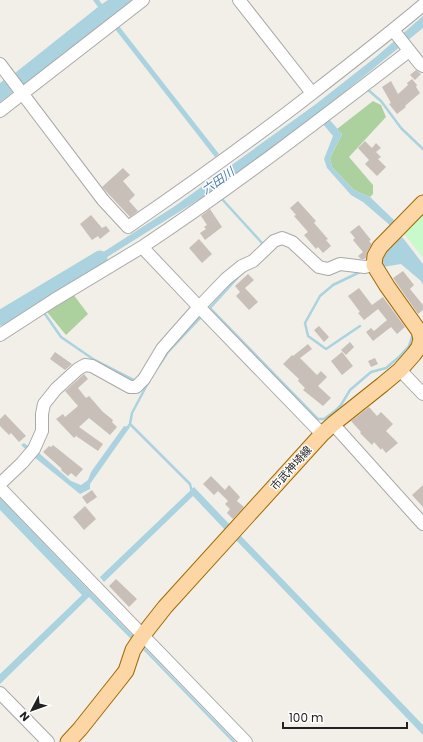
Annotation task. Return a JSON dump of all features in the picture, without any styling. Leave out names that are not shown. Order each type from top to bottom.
[{"type":"main road","points":[[374,264],[375,256],[380,247],[423,203]]},
{"type":"main road","name":"市武神埼線","points":[[68,742],[126,670],[133,650],[165,607],[322,434],[400,370],[419,347],[421,339],[419,331],[387,286],[374,264]]},
{"type":"street","points":[[0,111],[144,0]]},
{"type":"street","points":[[239,0],[312,93]]},
{"type":"street","points":[[0,64],[103,200],[128,227],[220,163],[393,30],[423,5]]},
{"type":"street","points":[[393,30],[423,66]]},
{"type":"street","points":[[0,335],[54,300],[142,247],[181,221],[250,172],[410,51]]},
{"type":"street","points":[[0,484],[32,451],[42,431],[42,414],[44,404],[56,389],[78,369],[85,365],[92,366],[130,387],[136,387],[144,379],[162,349],[199,307],[226,279],[242,266],[253,261],[274,241],[282,238],[292,242],[320,267],[328,269],[340,264],[365,267],[374,264]]},
{"type":"street","points":[[142,247],[322,434]]},
{"type":"street","points":[[400,370],[423,394]]},
{"type":"street","points":[[333,424],[423,524]]},
{"type":"street","points":[[0,488],[246,742]]},
{"type":"street","points":[[0,693],[48,742]]},
{"type":"green space","points":[[373,101],[381,105],[386,117],[349,157],[373,185],[373,194],[370,197],[354,190],[332,167],[330,158],[342,134],[337,129]]},
{"type":"green space","points":[[423,211],[423,258],[402,231]]},
{"type":"green space","points":[[73,294],[88,314],[66,335],[47,312]]},
{"type":"water","points":[[93,0],[99,0],[102,4],[108,0],[132,0],[24,85],[15,73],[98,7]]},
{"type":"water","points":[[423,16],[423,28],[320,112],[214,190],[85,271],[80,267],[175,206],[316,104],[377,56]]},
{"type":"water","points":[[119,26],[219,154],[215,157],[115,29]]},
{"type":"water","points":[[4,80],[13,92],[0,102],[0,83]]},
{"type":"water","points":[[329,119],[342,134],[330,158],[332,167],[354,190],[370,197],[396,222],[392,227],[363,202],[351,195],[327,168],[324,159],[333,136],[322,123]]},
{"type":"water","points":[[399,236],[403,238],[423,264],[423,285],[421,281],[401,264],[383,267],[380,262],[381,257]]},
{"type":"water","points":[[124,426],[130,427],[90,484],[90,489],[80,494],[21,445],[24,443],[39,453],[71,481],[81,485],[88,480],[91,472]]},
{"type":"water","points":[[194,487],[232,527],[227,532],[193,496],[104,582],[100,577]]},
{"type":"water","points":[[0,498],[134,637],[131,639],[89,597],[0,684],[0,674],[82,595],[0,510]]},
{"type":"water","points":[[240,535],[423,725],[423,735],[235,539]]},
{"type":"building","points":[[416,70],[421,74],[415,80],[410,75]]},
{"type":"building","points":[[412,79],[417,85],[416,87],[420,93],[397,114],[389,104],[391,103],[382,87],[391,81],[398,94]]},
{"type":"building","points":[[365,141],[372,148],[376,143],[381,148],[376,152],[381,157],[378,159],[386,167],[377,176],[365,164],[369,160],[358,148]]},
{"type":"building","points":[[123,168],[130,175],[123,181],[135,195],[129,201],[138,211],[130,217],[102,187]]},
{"type":"building","points":[[298,201],[316,221],[314,223],[328,239],[326,240],[331,246],[323,253],[318,247],[316,249],[304,235],[308,232],[294,216],[296,215],[290,208]]},
{"type":"building","points":[[210,209],[222,227],[205,240],[200,233],[206,229],[204,227],[207,225],[201,216]]},
{"type":"building","points":[[91,215],[102,228],[106,226],[110,231],[100,239],[98,236],[92,240],[80,224]]},
{"type":"building","points":[[359,225],[371,240],[369,241],[372,244],[367,252],[366,258],[364,259],[361,259],[358,256],[363,252],[353,240],[355,238],[350,232]]},
{"type":"building","points":[[199,239],[212,254],[202,263],[189,248]]},
{"type":"building","points":[[403,271],[414,285],[410,289],[423,305],[423,310],[418,314],[393,278]]},
{"type":"building","points":[[248,274],[254,280],[245,288],[258,302],[249,310],[236,296],[240,292],[235,286]]},
{"type":"building","points":[[359,288],[372,305],[383,297],[405,327],[397,334],[391,327],[373,341],[366,332],[371,328],[374,331],[387,320],[378,309],[364,320],[348,296]]},
{"type":"building","points":[[319,326],[329,337],[324,342],[314,330]]},
{"type":"building","points":[[350,342],[354,347],[346,355],[341,350]]},
{"type":"building","points":[[308,344],[312,349],[300,358],[317,375],[321,371],[327,377],[318,386],[331,398],[323,406],[303,390],[305,388],[298,381],[299,379],[283,364],[292,355],[293,356]]},
{"type":"building","points":[[55,352],[72,364],[65,370],[50,359]]},
{"type":"building","points":[[342,352],[353,366],[342,375],[331,361]]},
{"type":"building","points":[[375,358],[378,364],[371,367],[368,361]]},
{"type":"building","points":[[84,374],[88,379],[78,388],[86,398],[89,396],[103,412],[113,420],[112,422],[117,427],[110,435],[89,418],[79,427],[103,444],[98,451],[76,436],[74,438],[56,419],[63,414],[65,417],[78,406],[65,391]]},
{"type":"building","points":[[369,407],[377,416],[381,412],[393,424],[386,431],[398,443],[386,453],[374,442],[372,445],[351,421]]},
{"type":"building","points":[[5,414],[26,436],[19,442],[11,433],[9,435],[0,426],[0,419]]},
{"type":"building","points":[[53,445],[83,469],[76,477],[71,473],[68,476],[43,452],[49,446],[51,447]]},
{"type":"building","points":[[211,476],[225,490],[229,485],[240,497],[237,501],[244,507],[233,519],[227,513],[230,509],[225,504],[228,501],[218,491],[214,495],[203,484]]},
{"type":"building","points":[[423,485],[423,507],[412,495]]},
{"type":"building","points":[[92,490],[97,497],[87,504],[82,497]]},
{"type":"building","points":[[85,506],[96,519],[84,530],[73,517]]},
{"type":"building","points":[[116,579],[137,599],[129,607],[109,586]]},
{"type":"waterway","points":[[367,89],[381,101],[401,128],[423,149]]},
{"type":"waterway","points":[[221,198],[263,244],[261,245]]},
{"type":"waterway","name":"六田川","points":[[0,318],[100,258]]},
{"type":"waterway","points":[[360,272],[333,285],[320,296],[305,323],[308,336],[326,349],[360,326]]},
{"type":"waterway","points":[[241,274],[210,308],[318,419],[324,419],[335,411],[341,405],[350,390],[371,372],[386,368],[399,357],[409,346],[413,334]]},
{"type":"waterway","points":[[45,314],[61,337],[93,359],[136,381]]},
{"type":"waterway","points":[[156,370],[168,352],[202,316]]},
{"type":"waterway","points":[[127,428],[130,424],[132,413],[149,381]]},
{"type":"waterway","points":[[130,424],[190,484],[192,492]]},
{"type":"waterway","points":[[142,647],[234,742]]}]
